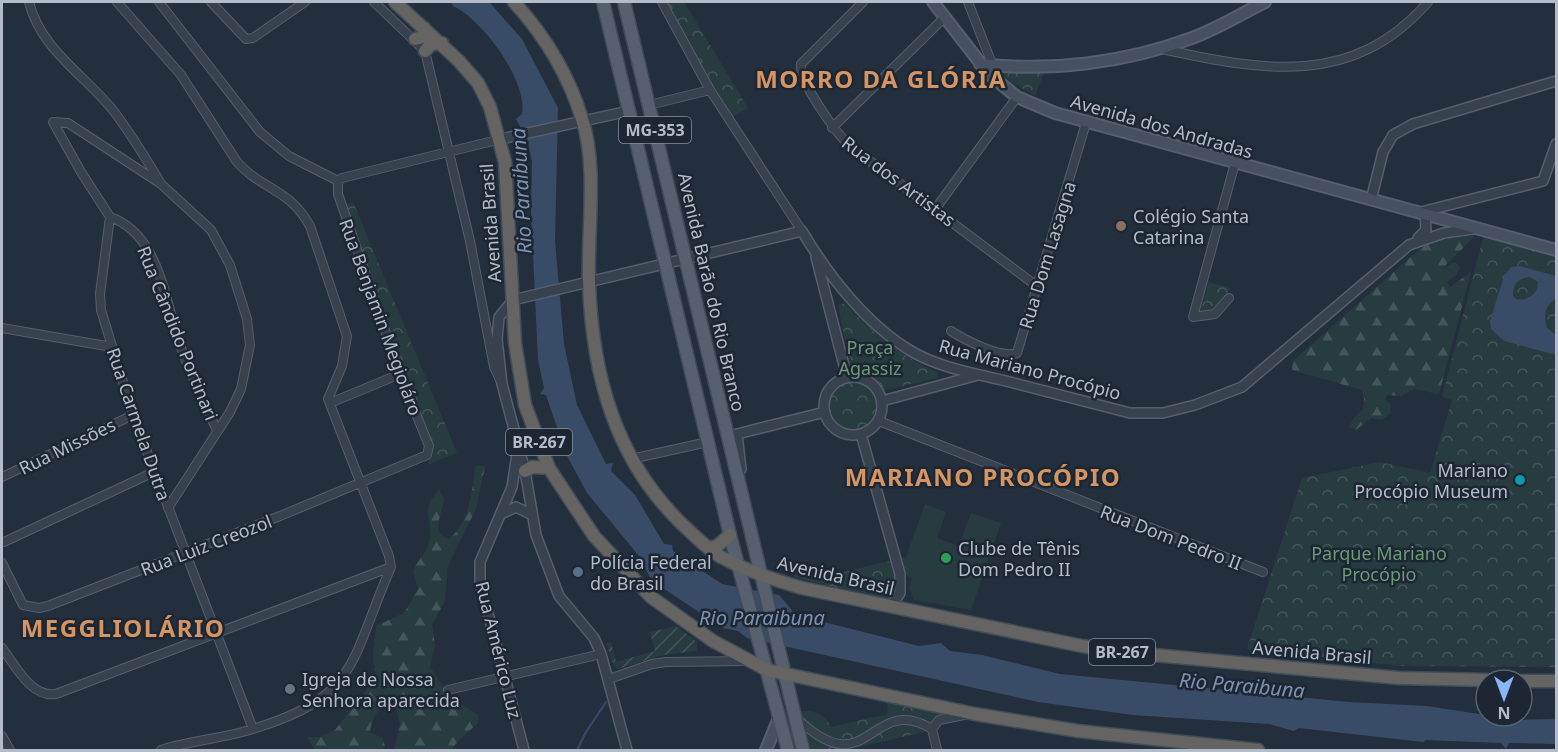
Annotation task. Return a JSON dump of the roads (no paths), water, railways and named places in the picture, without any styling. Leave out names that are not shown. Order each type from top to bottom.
[{"type":"highway","name":"Avenida Brasil","points":[[395,2],[422,39],[442,43],[478,83],[507,138],[507,186],[518,298],[515,343],[525,405],[549,468],[594,536],[651,597],[746,661],[766,670],[784,668],[975,714],[1078,731],[1258,750]]},
{"type":"highway","name":"Avenida Brasil","points":[[514,2],[549,46],[579,121],[589,173],[586,283],[599,379],[608,410],[631,459],[670,512],[708,548],[741,572],[802,588],[1122,652],[1399,678],[1474,680]]},
{"type":"highway","points":[[422,39],[431,44],[442,43]]},
{"type":"highway","points":[[525,471],[532,467],[549,468]]},
{"type":"highway","points":[[708,548],[717,546],[730,535]]},
{"type":"highway","points":[[1534,681],[1557,681]]},
{"type":"main road","points":[[603,2],[730,535],[788,750]]},
{"type":"main road","name":"Avenida Barão do Rio Branco","points":[[624,2],[742,501],[763,577],[784,668]]},
{"type":"main road","name":"Avenida dos Andradas","points":[[933,2],[980,64],[1017,97],[1086,123],[1422,214]]},
{"type":"main road","points":[[980,64],[1058,67],[1161,49],[1203,33],[1265,2]]},
{"type":"main road","name":"Rua Mariano Procópio","points":[[1422,214],[1444,214],[1479,229],[1557,250]]},
{"type":"main road","points":[[784,668],[803,750]]},
{"type":"main road","points":[[766,750],[779,718]]},
{"type":"street","points":[[29,2],[44,38],[111,108],[133,137],[160,183]]},
{"type":"street","points":[[117,2],[181,75],[237,162],[248,175],[287,196],[301,209],[310,226],[347,336],[342,366],[329,394],[330,404],[389,556],[391,567],[355,658],[337,686],[304,709],[253,729],[161,750]]},
{"type":"street","points":[[159,2],[260,132],[289,156],[338,181],[342,178],[447,151],[629,111]]},
{"type":"street","points":[[212,2],[246,39],[254,38],[306,2]]},
{"type":"street","points":[[374,2],[422,39],[483,303],[494,367],[502,384]]},
{"type":"street","name":"Rua Mariano Procópio","points":[[662,2],[710,90],[814,251],[855,302],[897,341],[933,361],[979,374],[1130,413],[1163,413],[1195,405],[1242,387],[1355,292],[1398,252],[1414,242],[1444,232],[1479,229]]},
{"type":"street","name":"Rua dos Artistas","points":[[863,2],[801,64],[802,74],[832,128],[850,146],[936,208],[1038,287]]},
{"type":"street","points":[[968,2],[998,81]]},
{"type":"street","points":[[1161,49],[1268,66],[1323,65],[1348,58],[1390,38],[1408,25],[1428,2]]},
{"type":"street","points":[[832,128],[945,17]]},
{"type":"street","points":[[1371,200],[1383,152],[1393,135],[1413,124],[1557,81]]},
{"type":"street","points":[[649,105],[710,90]]},
{"type":"street","points":[[936,208],[1017,97]]},
{"type":"street","points":[[110,217],[53,122],[68,123],[160,183],[211,230],[222,246],[247,319],[250,345],[248,364],[241,389],[168,508]]},
{"type":"street","name":"Rua Dom Lasagna","points":[[951,332],[972,344],[1014,355],[1017,353],[1086,123]]},
{"type":"street","points":[[1444,214],[1543,181],[1557,144]]},
{"type":"street","points":[[1229,298],[1215,314],[1193,318],[1235,163]]},
{"type":"street","name":"Rua Benjamin Megioláro","points":[[338,181],[338,194],[429,451]]},
{"type":"street","points":[[1414,242],[1426,230],[1422,214]]},
{"type":"street","name":"Rua Carmela Dutra","points":[[110,217],[100,294],[101,310],[133,415],[253,729]]},
{"type":"street","name":"Rua Cândido Portinari","points":[[110,217],[123,222],[135,231],[150,254],[195,386],[217,430]]},
{"type":"street","points":[[627,750],[601,654],[594,638],[559,596],[541,553],[525,471],[502,384],[496,325],[499,317],[518,298],[802,231]]},
{"type":"street","points":[[814,251],[847,377]]},
{"type":"street","points":[[830,306],[832,299],[838,296],[855,302]]},
{"type":"street","points":[[2,327],[112,347]]},
{"type":"street","points":[[933,361],[948,373],[942,385]]},
{"type":"street","points":[[330,404],[400,374]]},
{"type":"street","points":[[882,401],[979,374]]},
{"type":"street","points":[[847,377],[858,377],[872,383],[882,401],[879,421],[861,434],[853,435],[838,431],[832,426],[825,412],[827,393],[835,383],[847,377]]},
{"type":"street","points":[[742,501],[744,486],[737,434],[825,412]]},
{"type":"street","name":"Rua Missões","points":[[2,477],[133,415]]},
{"type":"street","name":"Rua Dom Pedro II","points":[[879,421],[1263,572]]},
{"type":"street","points":[[861,434],[900,574],[900,593],[891,606]]},
{"type":"street","points":[[631,459],[708,442]]},
{"type":"street","name":"Rua Américo Luz","points":[[518,448],[512,487],[503,513],[480,562],[480,584],[524,750]]},
{"type":"street","name":"Rua Luiz Creozol","points":[[2,563],[23,605],[39,608],[185,553],[421,459],[429,451]]},
{"type":"street","points":[[4,542],[154,472]]},
{"type":"street","points":[[512,487],[520,491],[527,487]]},
{"type":"street","points":[[503,513],[516,507],[532,515]]},
{"type":"street","points":[[2,648],[35,690],[49,695],[391,567]]},
{"type":"street","points":[[448,690],[601,654]]},
{"type":"street","points":[[609,680],[652,664],[666,662],[746,661]]},
{"type":"street","points":[[937,750],[932,729],[935,723],[946,717],[975,714]]},
{"type":"street","points":[[795,718],[823,737],[840,744],[857,740],[890,722],[918,722],[932,729]]},
{"type":"street","points":[[2,736],[10,750]]},
{"type":"water","name":"Rio Paraibuna","points":[[451,2],[489,2],[522,39],[558,108],[555,241],[564,344],[577,405],[606,464],[613,463],[611,471],[635,495],[664,544],[672,545],[673,551],[722,584],[779,595],[796,615],[919,646],[941,643],[950,651],[982,655],[1060,674],[1349,702],[1427,706],[1474,713],[1474,728],[1534,728],[1534,720],[1556,719],[1556,744],[1509,743],[1506,749],[1501,743],[1426,740],[1423,742],[1299,728],[1294,731],[1269,724],[1133,715],[1038,702],[747,638],[738,631],[723,628],[666,590],[655,587],[639,556],[587,493],[566,454],[546,395],[540,394],[544,388],[538,360],[531,211],[532,161],[527,139],[516,119],[522,114],[522,100],[518,85],[501,52],[477,24]]},
{"type":"water","points":[[1520,266],[1556,276],[1556,298],[1547,308],[1545,319],[1547,328],[1556,335],[1556,355],[1504,341],[1491,329],[1490,321],[1504,276],[1511,267]],"holes":[[[1530,277],[1538,282],[1537,290],[1528,298],[1520,300],[1513,296],[1515,285],[1519,280]]]},
{"type":"waterway","points":[[577,750],[606,702]]},
{"type":"place","name":"Colégio Santa Catarina","points":[[1121,226]]},
{"type":"place","name":"Mariano Procópio Museum","points":[[1520,480]]},
{"type":"place","name":"Clube de Tênis Dom Pedro II","points":[[946,558]]},
{"type":"place","name":"Polícia Federal do Brasil","points":[[578,572]]},
{"type":"place","name":"Igreja de Nossa Senhora aparecida","points":[[290,689]]},
{"type":"district","name":"MORRO DA GLÓRIA","points":[[881,78]]},
{"type":"district","name":"MARIANO PROCÓPIO","points":[[983,476]]},
{"type":"district","name":"MEGGLIOLÁRIO","points":[[123,627]]},
{"type":"park label","name":"Praça Agassiz","points":[[870,357]]},
{"type":"park label","name":"Parque Mariano Procópio","points":[[1379,563]]}]
